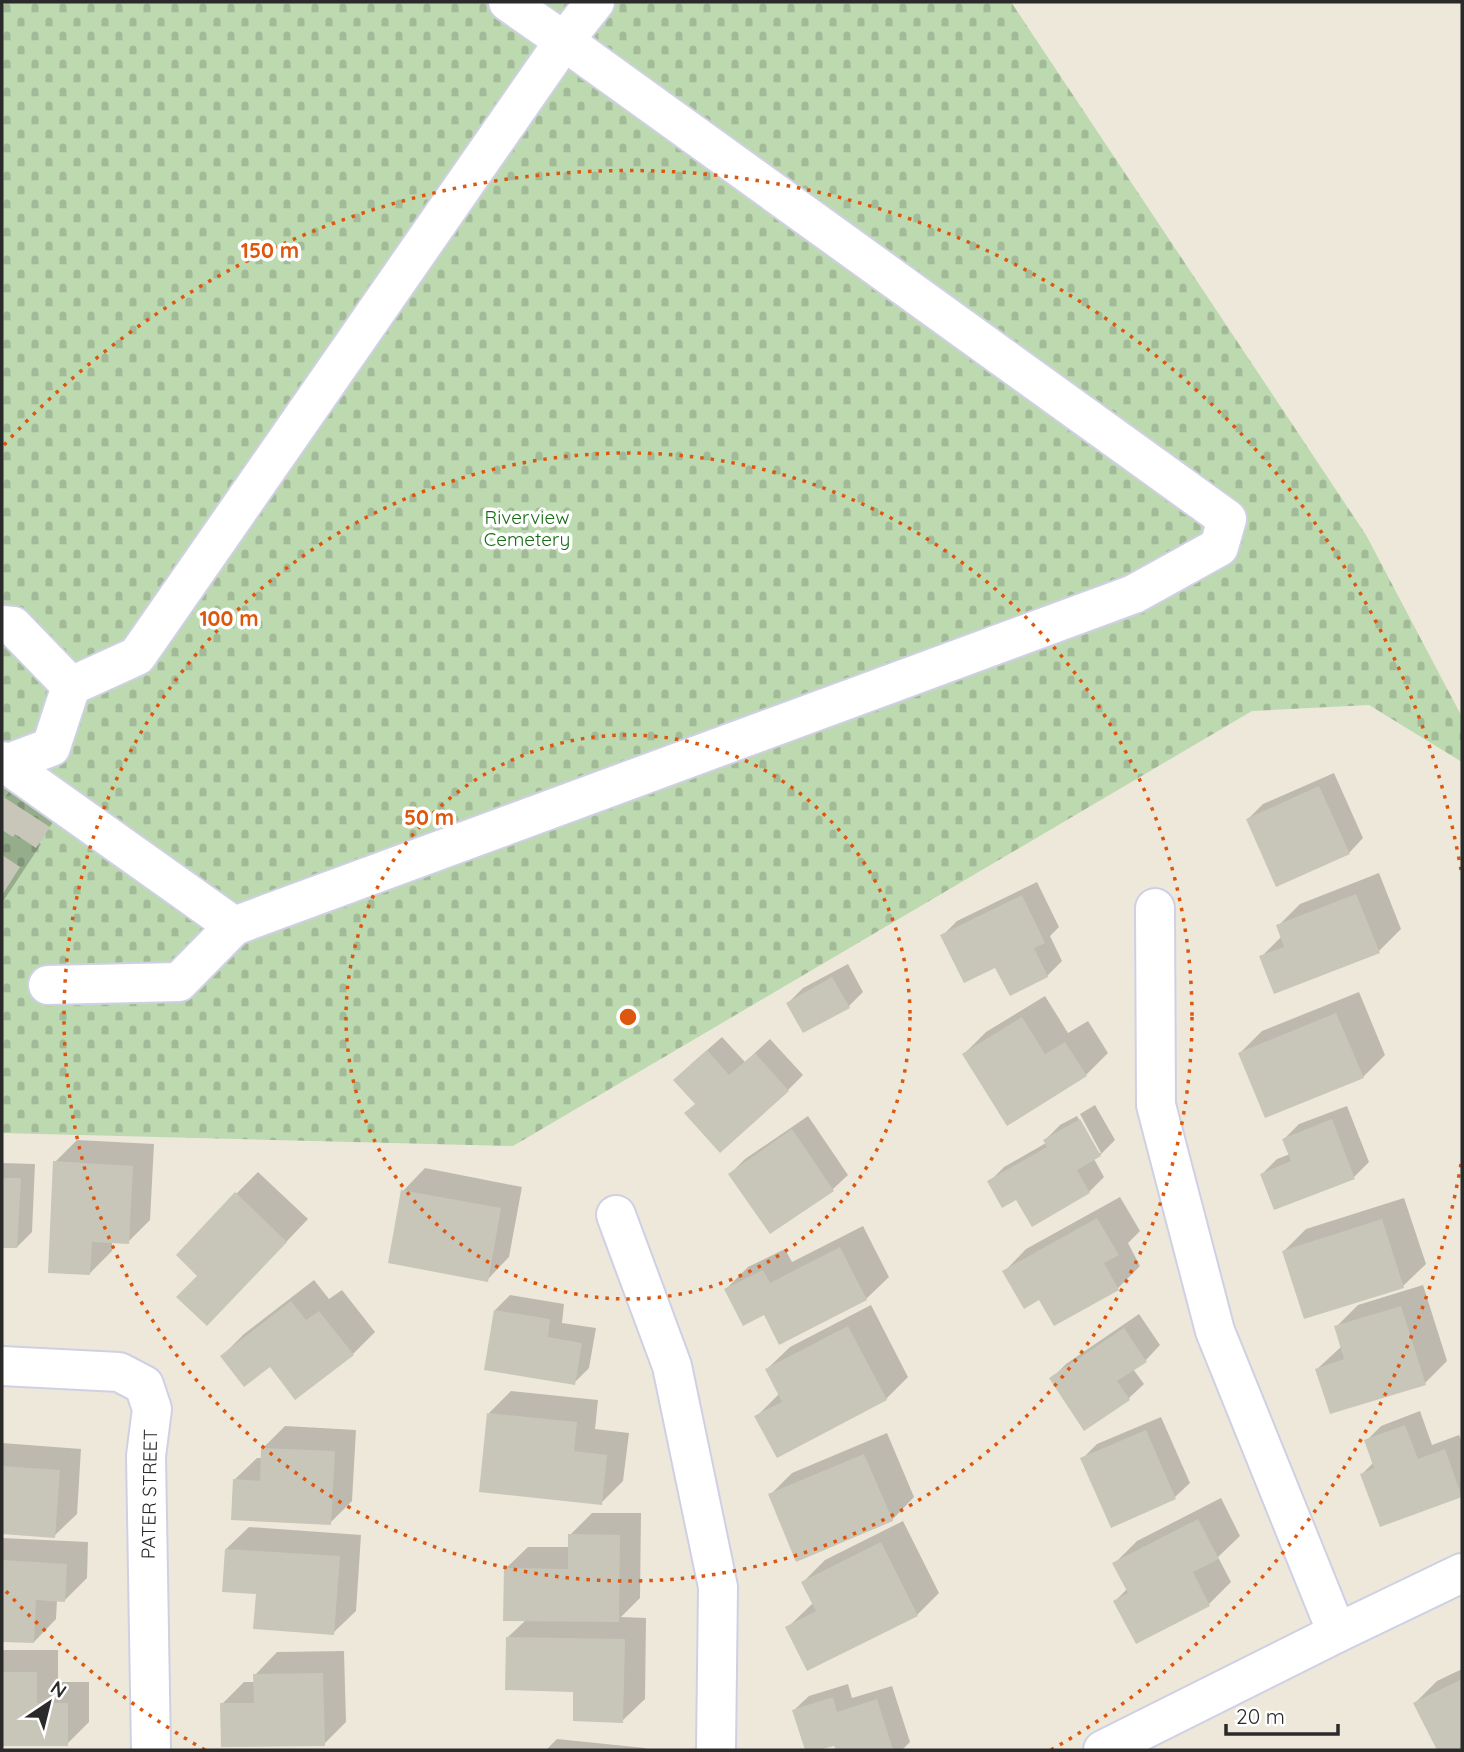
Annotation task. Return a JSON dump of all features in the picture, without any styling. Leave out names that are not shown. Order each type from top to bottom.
[{"type":"street","points":[[48,985],[179,982],[234,926],[1134,594],[1219,547],[1227,519],[508,2]]},
{"type":"street","points":[[4,762],[51,747],[71,686],[137,656],[565,41],[595,2]]},
{"type":"street","points":[[2,625],[13,626],[71,686]]},
{"type":"street","points":[[4,762],[234,926]]},
{"type":"street","points":[[1155,908],[1156,1105],[1215,1331],[1337,1633]]},
{"type":"street","points":[[616,1215],[672,1366],[718,1587],[716,1750]]},
{"type":"street","name":"PATER STREET","points":[[2,1366],[119,1372],[144,1385],[152,1409],[146,1456],[151,1750]]},
{"type":"street","points":[[1103,1750],[1462,1573]]},
{"type":"green space","name":"Riverview Cemetery","points":[[2,2],[1011,2],[1366,535],[1462,717],[1462,762],[1369,705],[1252,711],[513,1146],[2,1133]]},
{"type":"building","points":[[1319,786],[1350,854],[1276,887],[1246,819]]},
{"type":"building","points":[[2,796],[50,827],[36,848],[15,834],[13,837],[2,830]]},
{"type":"building","points":[[2,855],[20,867],[2,895]]},
{"type":"building","points":[[1356,894],[1380,953],[1274,994],[1259,956],[1284,947],[1276,925]]},
{"type":"building","points":[[1022,895],[1045,943],[1034,948],[1048,977],[1010,996],[995,968],[964,983],[940,935]]},
{"type":"building","points":[[832,977],[850,1008],[803,1033],[786,1003]]},
{"type":"building","points":[[1336,1013],[1364,1078],[1265,1118],[1238,1053]]},
{"type":"building","points":[[1022,1017],[1045,1054],[1065,1042],[1087,1076],[1007,1126],[962,1054]]},
{"type":"building","points":[[707,1050],[729,1075],[755,1053],[789,1091],[720,1153],[684,1113],[695,1104],[673,1080]]},
{"type":"building","points":[[1080,1119],[1101,1156],[1077,1170],[1090,1193],[1032,1227],[1016,1200],[1002,1208],[987,1181],[1047,1147],[1043,1140]]},
{"type":"building","points":[[1332,1119],[1355,1179],[1274,1210],[1260,1174],[1291,1161],[1282,1139]]},
{"type":"building","points":[[792,1129],[834,1191],[770,1234],[728,1174]]},
{"type":"building","points":[[53,1161],[133,1166],[129,1244],[92,1242],[90,1275],[48,1273]]},
{"type":"building","points":[[2,1178],[21,1178],[17,1248],[2,1248]]},
{"type":"building","points":[[401,1190],[501,1208],[488,1282],[388,1263]]},
{"type":"building","points":[[235,1192],[287,1242],[207,1326],[176,1297],[197,1276],[176,1255]]},
{"type":"building","points":[[1097,1218],[1119,1255],[1104,1263],[1119,1290],[1054,1326],[1039,1300],[1024,1309],[1002,1271]]},
{"type":"building","points":[[1382,1219],[1404,1288],[1304,1319],[1282,1251]]},
{"type":"building","points":[[840,1247],[867,1300],[779,1345],[764,1315],[743,1326],[724,1289],[763,1270],[770,1283]]},
{"type":"building","points":[[291,1301],[306,1320],[319,1311],[354,1355],[295,1400],[270,1367],[244,1387],[220,1356]]},
{"type":"building","points":[[1401,1306],[1426,1385],[1330,1414],[1315,1369],[1344,1359],[1334,1326]]},
{"type":"building","points":[[494,1310],[550,1319],[548,1337],[582,1343],[575,1385],[484,1370]]},
{"type":"building","points":[[848,1326],[887,1400],[777,1458],[754,1416],[782,1402],[765,1369]]},
{"type":"building","points":[[1124,1328],[1147,1362],[1117,1381],[1130,1400],[1084,1431],[1049,1378]]},
{"type":"building","points":[[487,1413],[577,1422],[574,1451],[607,1455],[602,1505],[479,1492]]},
{"type":"building","points":[[1405,1425],[1418,1459],[1445,1449],[1462,1497],[1380,1527],[1360,1474],[1374,1468],[1364,1440]]},
{"type":"building","points":[[1146,1430],[1176,1499],[1111,1528],[1080,1458]]},
{"type":"building","points":[[261,1448],[335,1451],[331,1525],[231,1520],[233,1479],[260,1481]]},
{"type":"building","points":[[864,1454],[893,1521],[796,1562],[768,1494]]},
{"type":"building","points":[[2,1466],[60,1470],[55,1538],[2,1534]]},
{"type":"building","points":[[1198,1519],[1219,1559],[1193,1572],[1210,1606],[1136,1644],[1113,1601],[1128,1593],[1112,1563]]},
{"type":"building","points":[[568,1534],[620,1535],[619,1622],[503,1621],[504,1568],[568,1569]]},
{"type":"building","points":[[881,1542],[918,1616],[807,1671],[785,1627],[816,1611],[801,1582]]},
{"type":"building","points":[[225,1549],[340,1556],[334,1635],[253,1629],[256,1594],[222,1592]]},
{"type":"building","points":[[2,1560],[67,1564],[65,1602],[36,1600],[34,1643],[2,1642]]},
{"type":"building","points":[[506,1637],[625,1639],[623,1723],[573,1721],[573,1692],[505,1690]]},
{"type":"building","points":[[2,1672],[37,1672],[37,1703],[68,1703],[68,1746],[2,1746]]},
{"type":"building","points":[[323,1673],[325,1746],[221,1747],[220,1703],[254,1703],[253,1674]]},
{"type":"building","points":[[1462,1679],[1462,1750],[1437,1750],[1413,1703]]},
{"type":"building","points":[[833,1697],[837,1712],[877,1699],[893,1750],[836,1750],[834,1746],[805,1750],[792,1710]]}]
